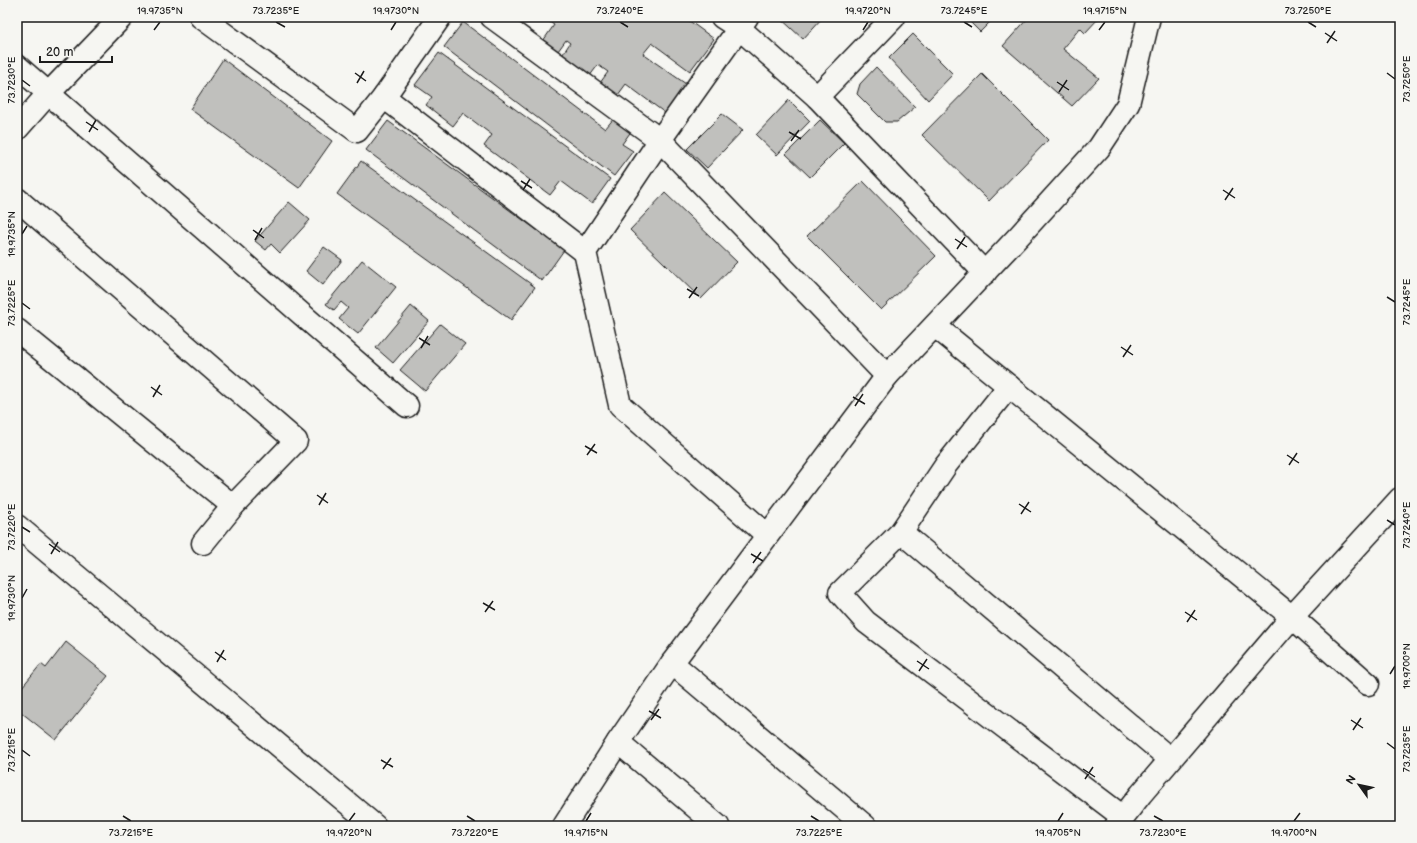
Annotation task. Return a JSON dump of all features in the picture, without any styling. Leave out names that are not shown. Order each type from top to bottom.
[{"type":"street","points":[[17,129],[48,94],[122,17]]},
{"type":"street","points":[[200,17],[357,130],[384,97],[431,20]]},
{"type":"street","points":[[492,17],[660,140],[887,376]]},
{"type":"street","points":[[817,97],[894,17]]},
{"type":"street","points":[[569,824],[618,742],[672,662],[887,376],[1099,148],[1128,104],[1149,17]]},
{"type":"street","points":[[585,252],[660,140],[736,21],[817,97],[984,273]]},
{"type":"street","points":[[17,66],[407,406]]},
{"type":"street","points":[[384,97],[585,252],[620,405],[767,535]]},
{"type":"street","points":[[17,199],[296,441],[233,506],[203,543]]},
{"type":"street","points":[[935,326],[1292,617],[1368,684]]},
{"type":"street","points":[[17,330],[233,506]]},
{"type":"street","points":[[1009,386],[946,465],[901,532],[840,592],[866,622],[1119,822],[1170,759],[1292,617],[1400,499]]},
{"type":"street","points":[[17,526],[375,826]]},
{"type":"street","points":[[901,532],[1170,759]]},
{"type":"street","points":[[672,662],[865,826]]},
{"type":"street","points":[[618,742],[718,826]]},
{"type":"building","points":[[542,17],[684,17],[714,39],[690,71],[652,43],[643,54],[686,84],[665,113],[626,84],[615,99],[597,87],[608,72],[598,65],[589,77],[561,57],[570,43],[566,40],[558,51],[543,41],[554,25]]},
{"type":"building","points":[[779,17],[823,17],[803,39]]},
{"type":"building","points":[[965,17],[995,17],[980,32]]},
{"type":"building","points":[[1029,17],[1094,17],[1098,19],[1085,33],[1080,28],[1063,49],[1099,78],[1072,106],[1003,46]]},
{"type":"building","points":[[463,22],[605,129],[615,117],[632,130],[622,144],[633,151],[614,176],[444,47]]},
{"type":"building","points":[[913,34],[953,74],[928,100],[889,58]]},
{"type":"building","points":[[439,53],[610,179],[592,204],[561,181],[550,195],[484,146],[492,135],[463,113],[453,126],[426,105],[432,97],[415,85]]},
{"type":"building","points":[[223,59],[332,141],[299,188],[190,109]]},
{"type":"building","points":[[876,67],[915,107],[897,122],[885,122],[857,94],[860,84]]},
{"type":"building","points":[[982,74],[1048,140],[989,201],[922,135]]},
{"type":"building","points":[[789,100],[810,121],[777,155],[756,135]]},
{"type":"building","points":[[722,114],[743,130],[707,168],[687,149]]},
{"type":"building","points":[[820,120],[844,143],[810,177],[786,154]]},
{"type":"building","points":[[388,121],[564,250],[542,281],[366,150]]},
{"type":"building","points":[[361,161],[535,287],[511,320],[337,194]]},
{"type":"building","points":[[863,181],[936,256],[881,310],[807,236]]},
{"type":"building","points":[[665,193],[737,262],[701,299],[630,230]]},
{"type":"building","points":[[289,202],[310,220],[280,253],[271,244],[266,250],[255,241]]},
{"type":"building","points":[[324,247],[342,260],[323,285],[306,271]]},
{"type":"building","points":[[362,260],[396,287],[358,334],[339,319],[348,308],[341,302],[334,310],[326,304]]},
{"type":"building","points":[[411,306],[429,321],[393,363],[376,348]]},
{"type":"building","points":[[440,324],[465,344],[425,391],[400,370]]},
{"type":"building","points":[[66,642],[108,676],[56,740],[17,709],[17,693],[41,664],[46,668]]}]
